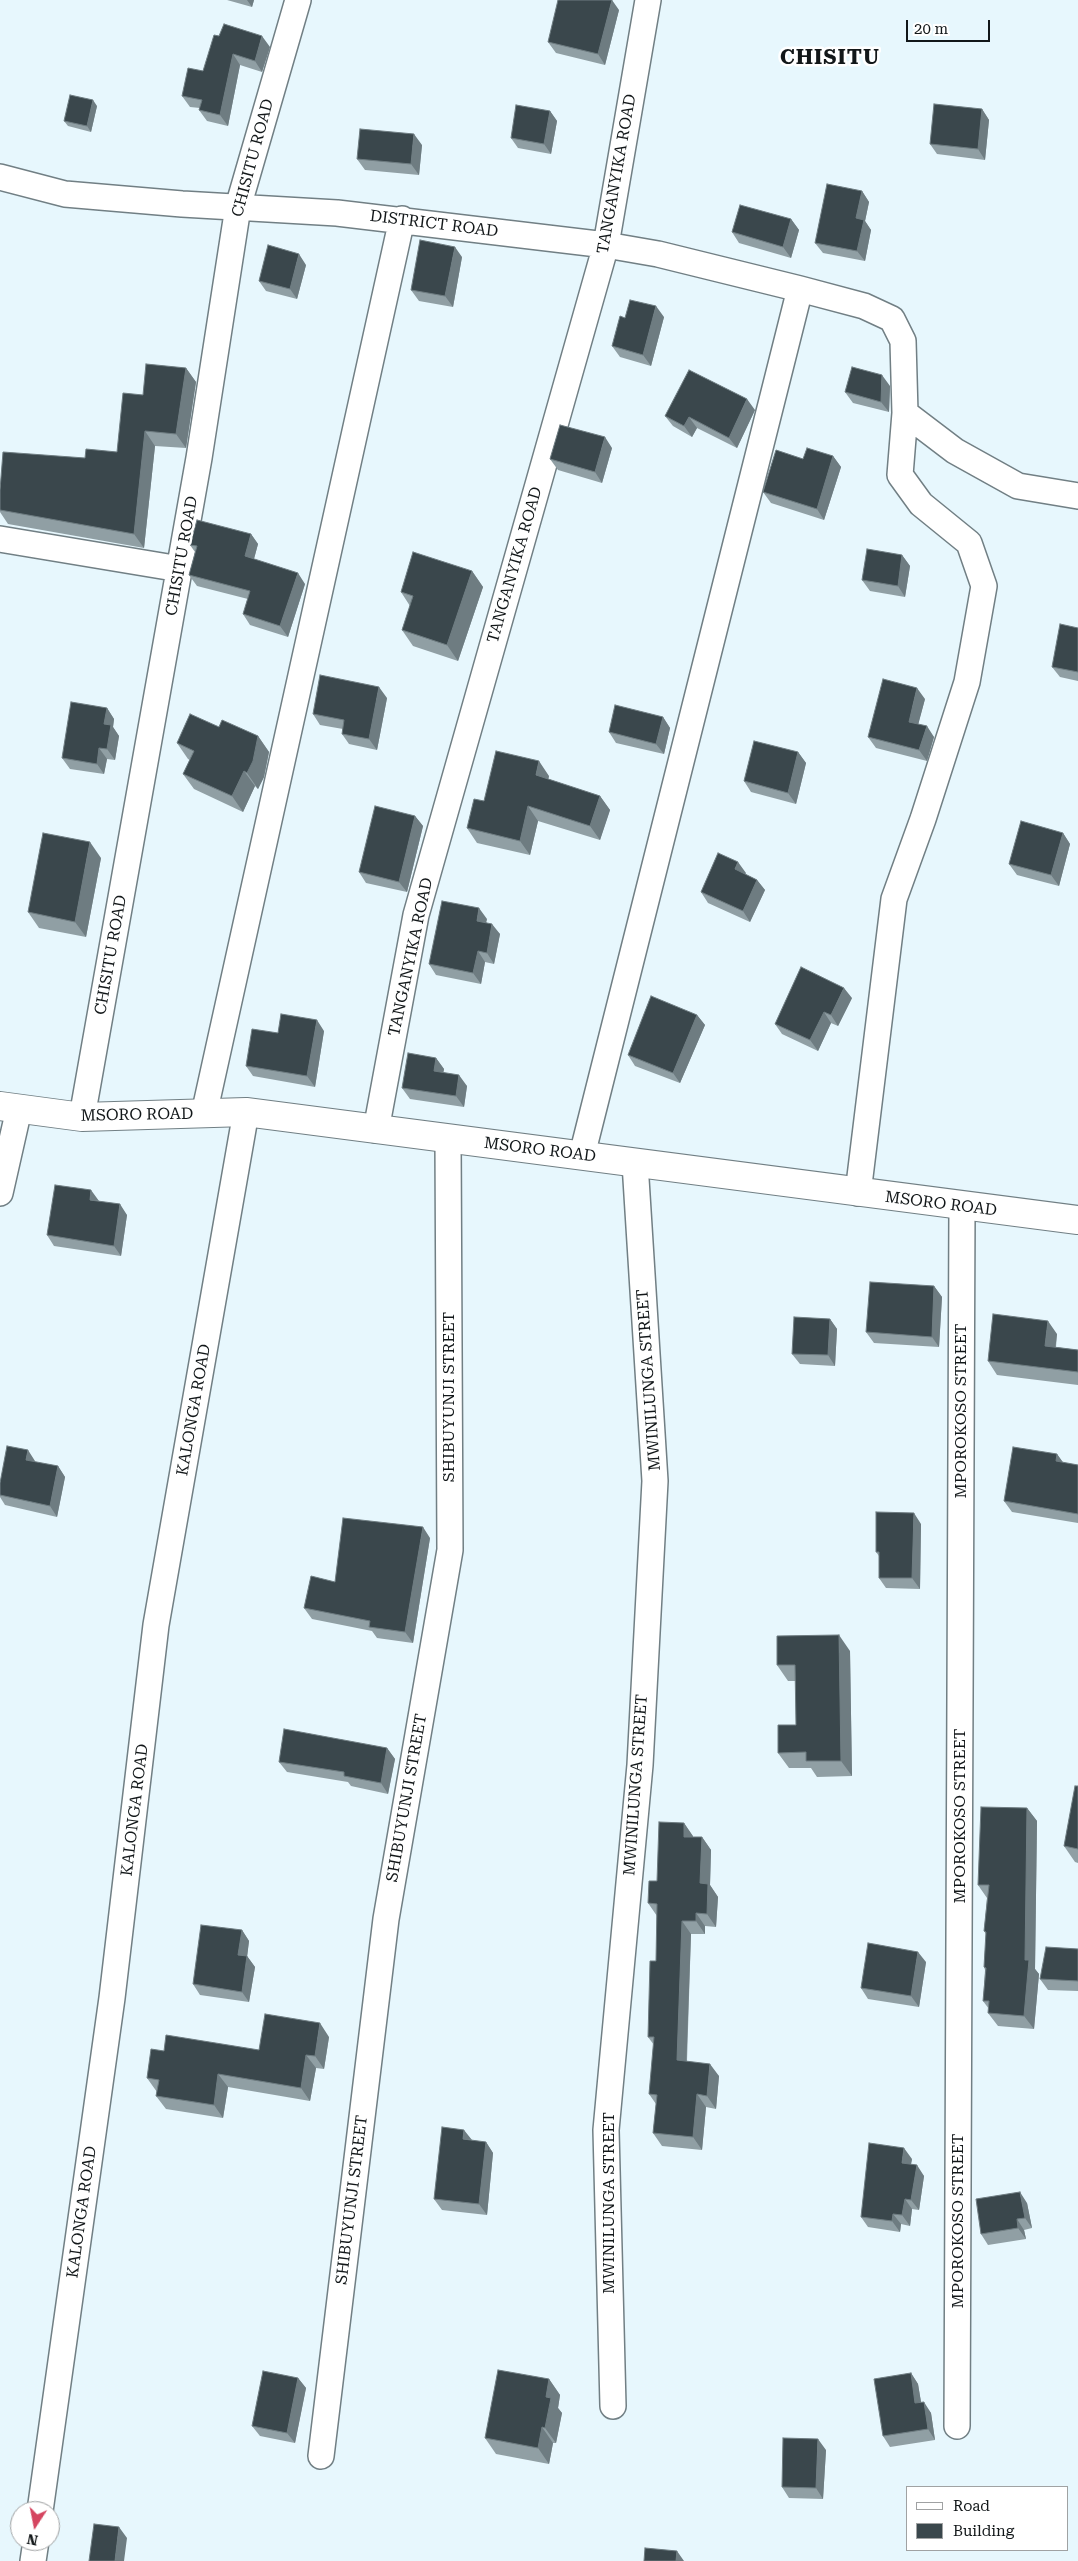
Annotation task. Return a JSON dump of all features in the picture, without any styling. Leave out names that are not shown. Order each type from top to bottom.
[{"type":"street","name":"CHISITU ROAD","points":[[82,1117],[180,568],[238,208],[298,0]]},
{"type":"street","name":"TANGANYIKA ROAD","points":[[376,1130],[416,915],[606,245],[648,0]]},
{"type":"street","name":"DISTRICT ROAD","points":[[0,177],[65,194],[402,219],[606,245],[658,254],[800,289],[864,306],[892,319],[903,341],[905,413],[900,475],[921,504],[969,544],[984,586],[967,682],[923,819],[894,899],[858,1193]]},
{"type":"street","points":[[204,1114],[402,219]]},
{"type":"street","points":[[582,1155],[800,289]]},
{"type":"street","points":[[905,413],[955,452],[1018,486],[1078,496]]},
{"type":"street","points":[[0,538],[180,568]]},
{"type":"street","points":[[0,1193],[10,1107]]},
{"type":"street","name":"MSORO ROAD","points":[[10,1107],[82,1117],[246,1112],[858,1193],[1078,1220]]},
{"type":"street","name":"KALONGA ROAD","points":[[41,2501],[112,1998],[156,1625],[246,1112]]},
{"type":"street","name":"SHIBUYUNJI STREET","points":[[321,2456],[386,1918],[450,1550],[448,1139]]},
{"type":"street","name":"MWINILUNGA STREET","points":[[612,2406],[606,2130],[640,1765],[655,1481],[635,1163]]},
{"type":"street","name":"MPOROKOSO STREET","points":[[958,2426],[962,1206]]},
{"type":"building","points":[[558,0],[612,0],[598,54],[548,42]]},
{"type":"building","points":[[224,24],[262,36],[255,61],[233,54],[220,115],[199,110],[202,100],[182,96],[188,68],[203,71],[214,35],[219,36]]},
{"type":"building","points":[[70,95],[93,100],[87,126],[64,121]]},
{"type":"building","points":[[934,104],[982,109],[978,149],[930,144]]},
{"type":"building","points":[[516,105],[550,111],[544,144],[511,138]]},
{"type":"building","points":[[360,129],[414,134],[411,164],[357,159]]},
{"type":"building","points":[[827,184],[862,191],[856,218],[864,220],[857,251],[815,243]]},
{"type":"building","points":[[740,205],[791,219],[783,247],[732,232]]},
{"type":"building","points":[[420,240],[455,247],[445,296],[411,290]]},
{"type":"building","points":[[268,245],[299,254],[290,289],[259,281]]},
{"type":"building","points":[[630,300],[656,306],[643,355],[612,346],[620,316],[625,318]]},
{"type":"building","points":[[146,364],[186,368],[176,434],[145,431],[134,534],[0,510],[3,452],[85,458],[86,449],[117,452],[123,393],[143,395]]},
{"type":"building","points":[[852,367],[882,375],[881,402],[845,392]]},
{"type":"building","points":[[689,370],[747,399],[729,438],[689,417],[684,426],[665,416]]},
{"type":"building","points":[[560,425],[605,437],[595,472],[550,459]]},
{"type":"building","points":[[807,448],[833,456],[817,509],[763,492],[776,450],[803,459]]},
{"type":"building","points":[[197,520],[251,534],[245,556],[298,573],[280,626],[243,614],[250,591],[189,575],[197,546],[190,545]]},
{"type":"building","points":[[867,549],[902,555],[898,586],[862,580]]},
{"type":"building","points":[[413,552],[472,571],[447,645],[402,630],[413,596],[401,592]]},
{"type":"building","points":[[1060,624],[1078,628],[1078,672],[1052,667]]},
{"type":"building","points":[[320,675],[379,687],[369,739],[342,734],[344,720],[313,714]]},
{"type":"building","points":[[883,679],[917,688],[909,722],[927,726],[919,750],[868,737]]},
{"type":"building","points":[[71,702],[107,708],[104,724],[111,725],[107,749],[99,748],[97,764],[62,758]]},
{"type":"building","points":[[615,705],[663,717],[656,744],[609,732]]},
{"type":"building","points":[[190,714],[219,727],[222,720],[258,736],[253,761],[247,773],[244,771],[232,796],[183,774],[194,751],[177,743]]},
{"type":"building","points":[[754,741],[798,752],[788,793],[744,781]]},
{"type":"building","points":[[496,751],[539,761],[536,775],[600,796],[590,826],[528,806],[520,841],[467,828],[474,799],[484,801]]},
{"type":"building","points":[[375,806],[415,816],[399,882],[359,872]]},
{"type":"building","points":[[1021,821],[1063,833],[1051,875],[1009,864]]},
{"type":"building","points":[[43,833],[90,842],[75,922],[28,912]]},
{"type":"building","points":[[718,853],[738,862],[735,869],[757,880],[743,911],[701,892]]},
{"type":"building","points":[[442,901],[479,908],[477,921],[492,924],[487,953],[478,951],[473,973],[429,964]]},
{"type":"building","points":[[801,967],[844,988],[831,1015],[824,1012],[810,1040],[775,1024]]},
{"type":"building","points":[[651,996],[697,1015],[673,1073],[628,1055]]},
{"type":"building","points":[[281,1014],[317,1020],[307,1076],[246,1066],[252,1029],[278,1033]]},
{"type":"building","points":[[408,1053],[436,1058],[434,1071],[459,1075],[456,1096],[402,1088]]},
{"type":"building","points":[[55,1185],[91,1190],[90,1200],[120,1204],[114,1246],[47,1235]]},
{"type":"building","points":[[870,1282],[934,1286],[932,1337],[866,1332]]},
{"type":"building","points":[[993,1314],[1048,1321],[1045,1346],[1078,1350],[1078,1372],[988,1361]]},
{"type":"building","points":[[794,1317],[830,1319],[828,1355],[792,1354]]},
{"type":"building","points":[[7,1446],[28,1450],[26,1460],[58,1466],[50,1506],[0,1495],[0,1483]]},
{"type":"building","points":[[1013,1447],[1057,1454],[1056,1461],[1078,1465],[1078,1514],[1004,1501]]},
{"type":"building","points":[[876,1512],[914,1513],[912,1578],[879,1578],[879,1552],[876,1552]]},
{"type":"building","points":[[343,1518],[423,1527],[405,1632],[369,1627],[370,1621],[304,1608],[311,1576],[335,1582]]},
{"type":"building","points":[[839,1635],[841,1761],[806,1761],[806,1752],[778,1753],[778,1725],[796,1725],[795,1665],[777,1665],[777,1636]]},
{"type":"building","points":[[284,1729],[387,1748],[381,1783],[344,1776],[344,1772],[279,1762]]},
{"type":"building","points":[[1075,1786],[1078,1786],[1078,1849],[1064,1846]]},
{"type":"building","points":[[981,1807],[1027,1808],[1025,1960],[1029,1960],[1024,2016],[988,2013],[989,2001],[983,2001],[986,1968],[984,1967],[986,1932],[984,1931],[989,1885],[978,1885]]},
{"type":"building","points":[[659,1822],[684,1823],[684,1837],[702,1837],[700,1883],[708,1884],[707,1914],[696,1913],[696,1921],[682,1921],[677,2060],[710,2064],[707,2096],[697,2094],[693,2137],[653,2133],[657,2095],[649,2094],[654,2037],[648,2037],[650,1961],[656,1961],[657,1904],[648,1903],[649,1881],[657,1881]]},
{"type":"building","points":[[201,1925],[242,1930],[238,1955],[247,1956],[242,1992],[193,1984]]},
{"type":"building","points":[[868,1943],[918,1952],[911,1996],[861,1988]]},
{"type":"building","points":[[1046,1947],[1078,1949],[1078,1981],[1040,1979]]},
{"type":"building","points":[[265,2014],[320,2023],[315,2056],[306,2055],[301,2088],[218,2074],[214,2105],[156,2096],[159,2080],[147,2078],[151,2049],[164,2051],[166,2035],[259,2050]]},
{"type":"building","points":[[442,2127],[464,2130],[463,2139],[486,2142],[479,2204],[434,2199]]},
{"type":"building","points":[[869,2143],[904,2148],[902,2163],[917,2165],[911,2200],[905,2199],[902,2215],[893,2214],[892,2221],[861,2217]]},
{"type":"building","points":[[1020,2192],[1025,2218],[1017,2219],[1018,2228],[981,2234],[976,2199]]},
{"type":"building","points":[[498,2370],[549,2379],[546,2397],[551,2398],[545,2428],[542,2427],[538,2448],[485,2438]]},
{"type":"building","points":[[263,2371],[298,2378],[287,2433],[252,2426]]},
{"type":"building","points":[[911,2373],[915,2403],[924,2402],[928,2429],[883,2436],[874,2379]]},
{"type":"building","points":[[783,2438],[818,2439],[816,2488],[782,2487]]},
{"type":"building","points":[[94,2524],[119,2527],[115,2561],[89,2561]]},
{"type":"building","points":[[645,2548],[677,2551],[676,2561],[644,2561]]},
{"type":"district","name":"CHISITU","points":[[830,58]]}]
